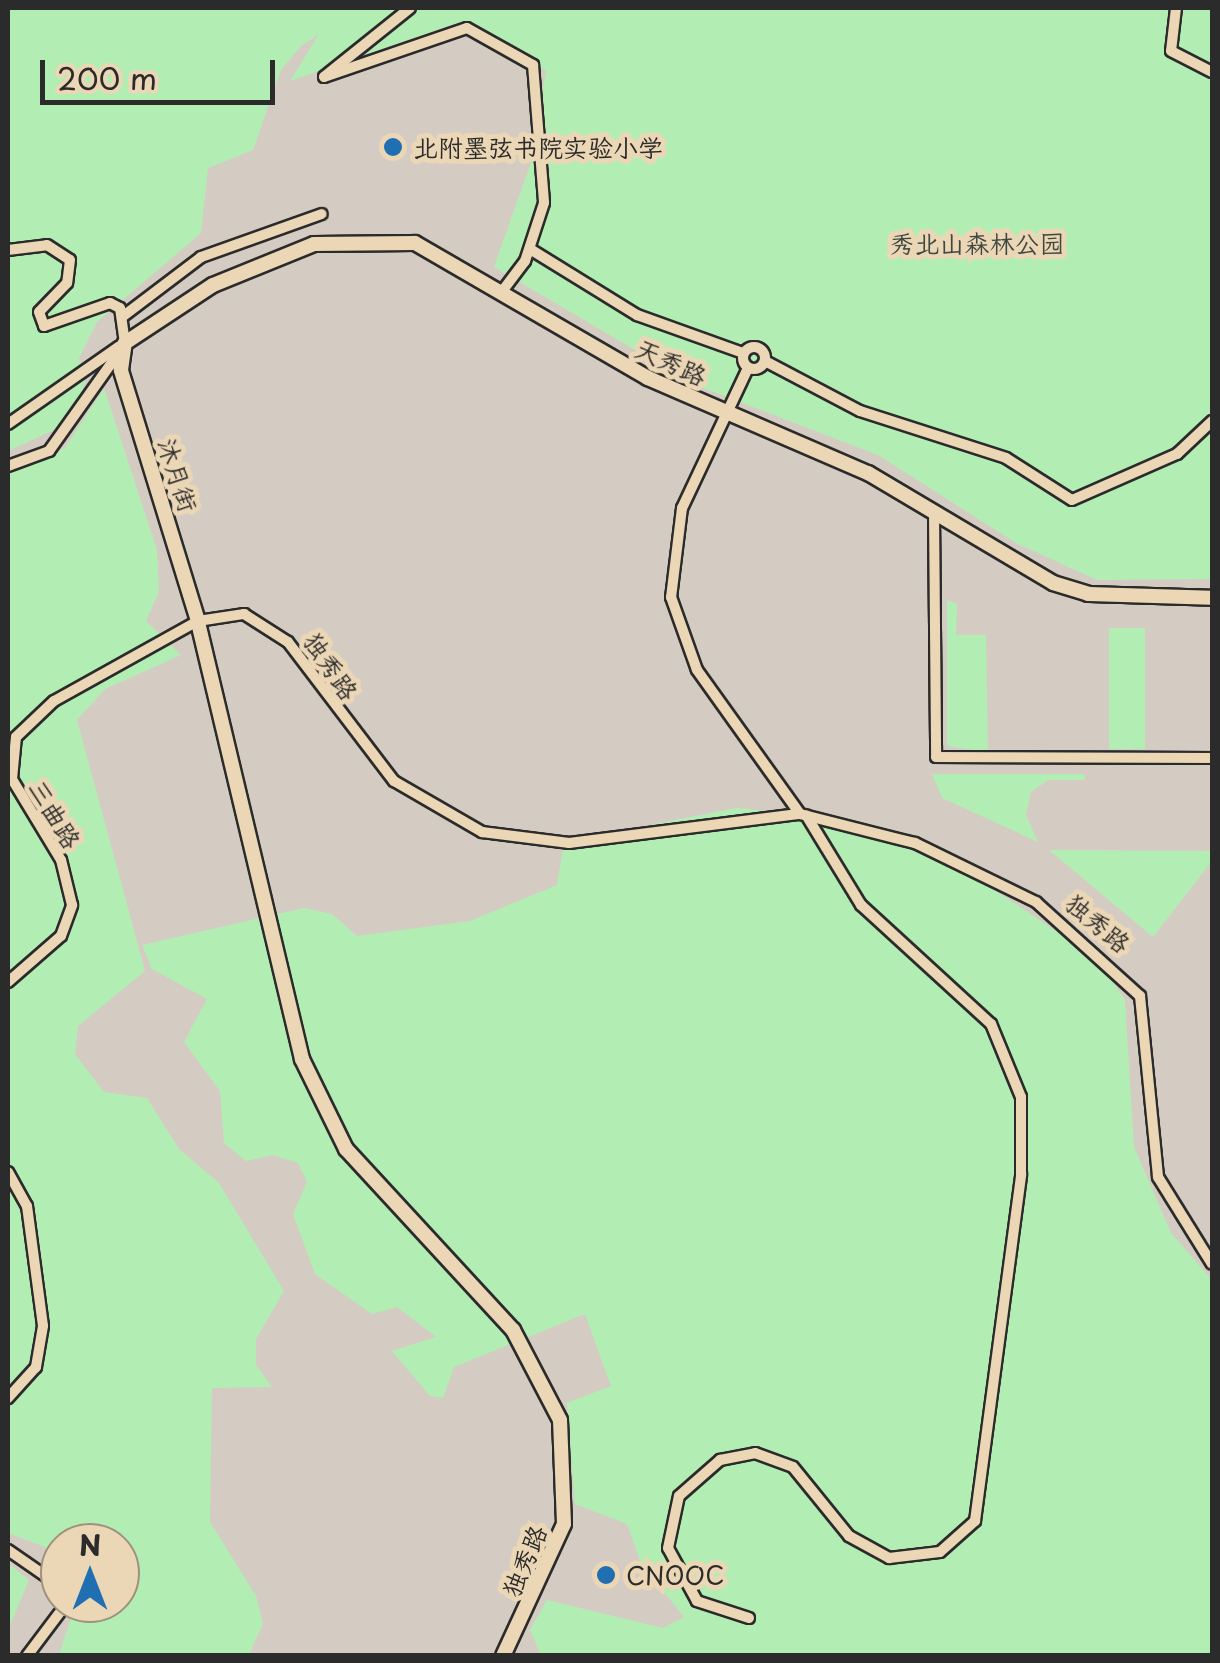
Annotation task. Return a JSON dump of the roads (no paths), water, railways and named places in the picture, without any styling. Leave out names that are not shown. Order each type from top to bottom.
[{"type":"main road","name":"天秀路","points":[[125,343],[186,299],[288,254],[335,239],[394,239],[451,257],[618,362],[934,512],[1053,583],[1088,594],[1212,598]]},
{"type":"main road","name":"沐月街","points":[[125,343],[120,370],[198,621]]},
{"type":"main road","name":"独秀路","points":[[198,621],[288,1006],[320,1102],[372,1184],[514,1330],[560,1420],[564,1524],[503,1656]]},
{"type":"street","points":[[410,8],[324,77],[467,28],[525,57],[539,82],[545,196],[530,249],[502,290]]},
{"type":"street","points":[[1176,8],[1171,51],[1212,72]]},
{"type":"street","points":[[122,317],[201,257],[322,214]]},
{"type":"street","points":[[278,231],[288,254]]},
{"type":"street","points":[[8,250],[47,245],[70,260],[67,283],[39,312],[44,326],[58,328],[103,302],[122,317],[125,343],[49,451],[8,466]]},
{"type":"street","points":[[530,249],[637,315],[743,353],[757,347],[764,361],[860,411],[1006,458],[1072,500],[1177,454],[1212,421]]},
{"type":"street","points":[[8,424],[125,343]]},
{"type":"street","points":[[743,353],[748,368]]},
{"type":"street","points":[[748,1618],[697,1600],[668,1548],[679,1496],[720,1460],[755,1454],[793,1467],[849,1536],[889,1558],[940,1552],[974,1521],[1021,1174],[1020,1097],[991,1024],[871,915],[697,670],[673,608],[676,524],[748,368],[764,361]]},
{"type":"street","points":[[934,512],[936,757],[1212,758]]},
{"type":"street","name":"独秀路","points":[[198,621],[235,613],[277,631],[380,767],[427,806],[482,832],[569,843],[803,815],[915,843],[996,878],[1130,981],[1146,1020],[1158,1177],[1212,1264]]},
{"type":"street","name":"三曲路","points":[[8,982],[61,936],[72,904],[62,860],[12,779],[16,737],[54,701],[198,621]]},
{"type":"street","points":[[8,1172],[30,1219],[43,1326],[32,1374],[8,1398]]},
{"type":"street","points":[[8,1550],[40,1572]]},
{"type":"street","points":[[27,1656],[52,1623]]},
{"type":"place","name":"北附墨弦书院实验小学","points":[[393,147]]},
{"type":"place","name":"CNOOC","points":[[606,1575]]},
{"type":"park label","name":"秀北山森林公园","points":[[977,243]]}]
